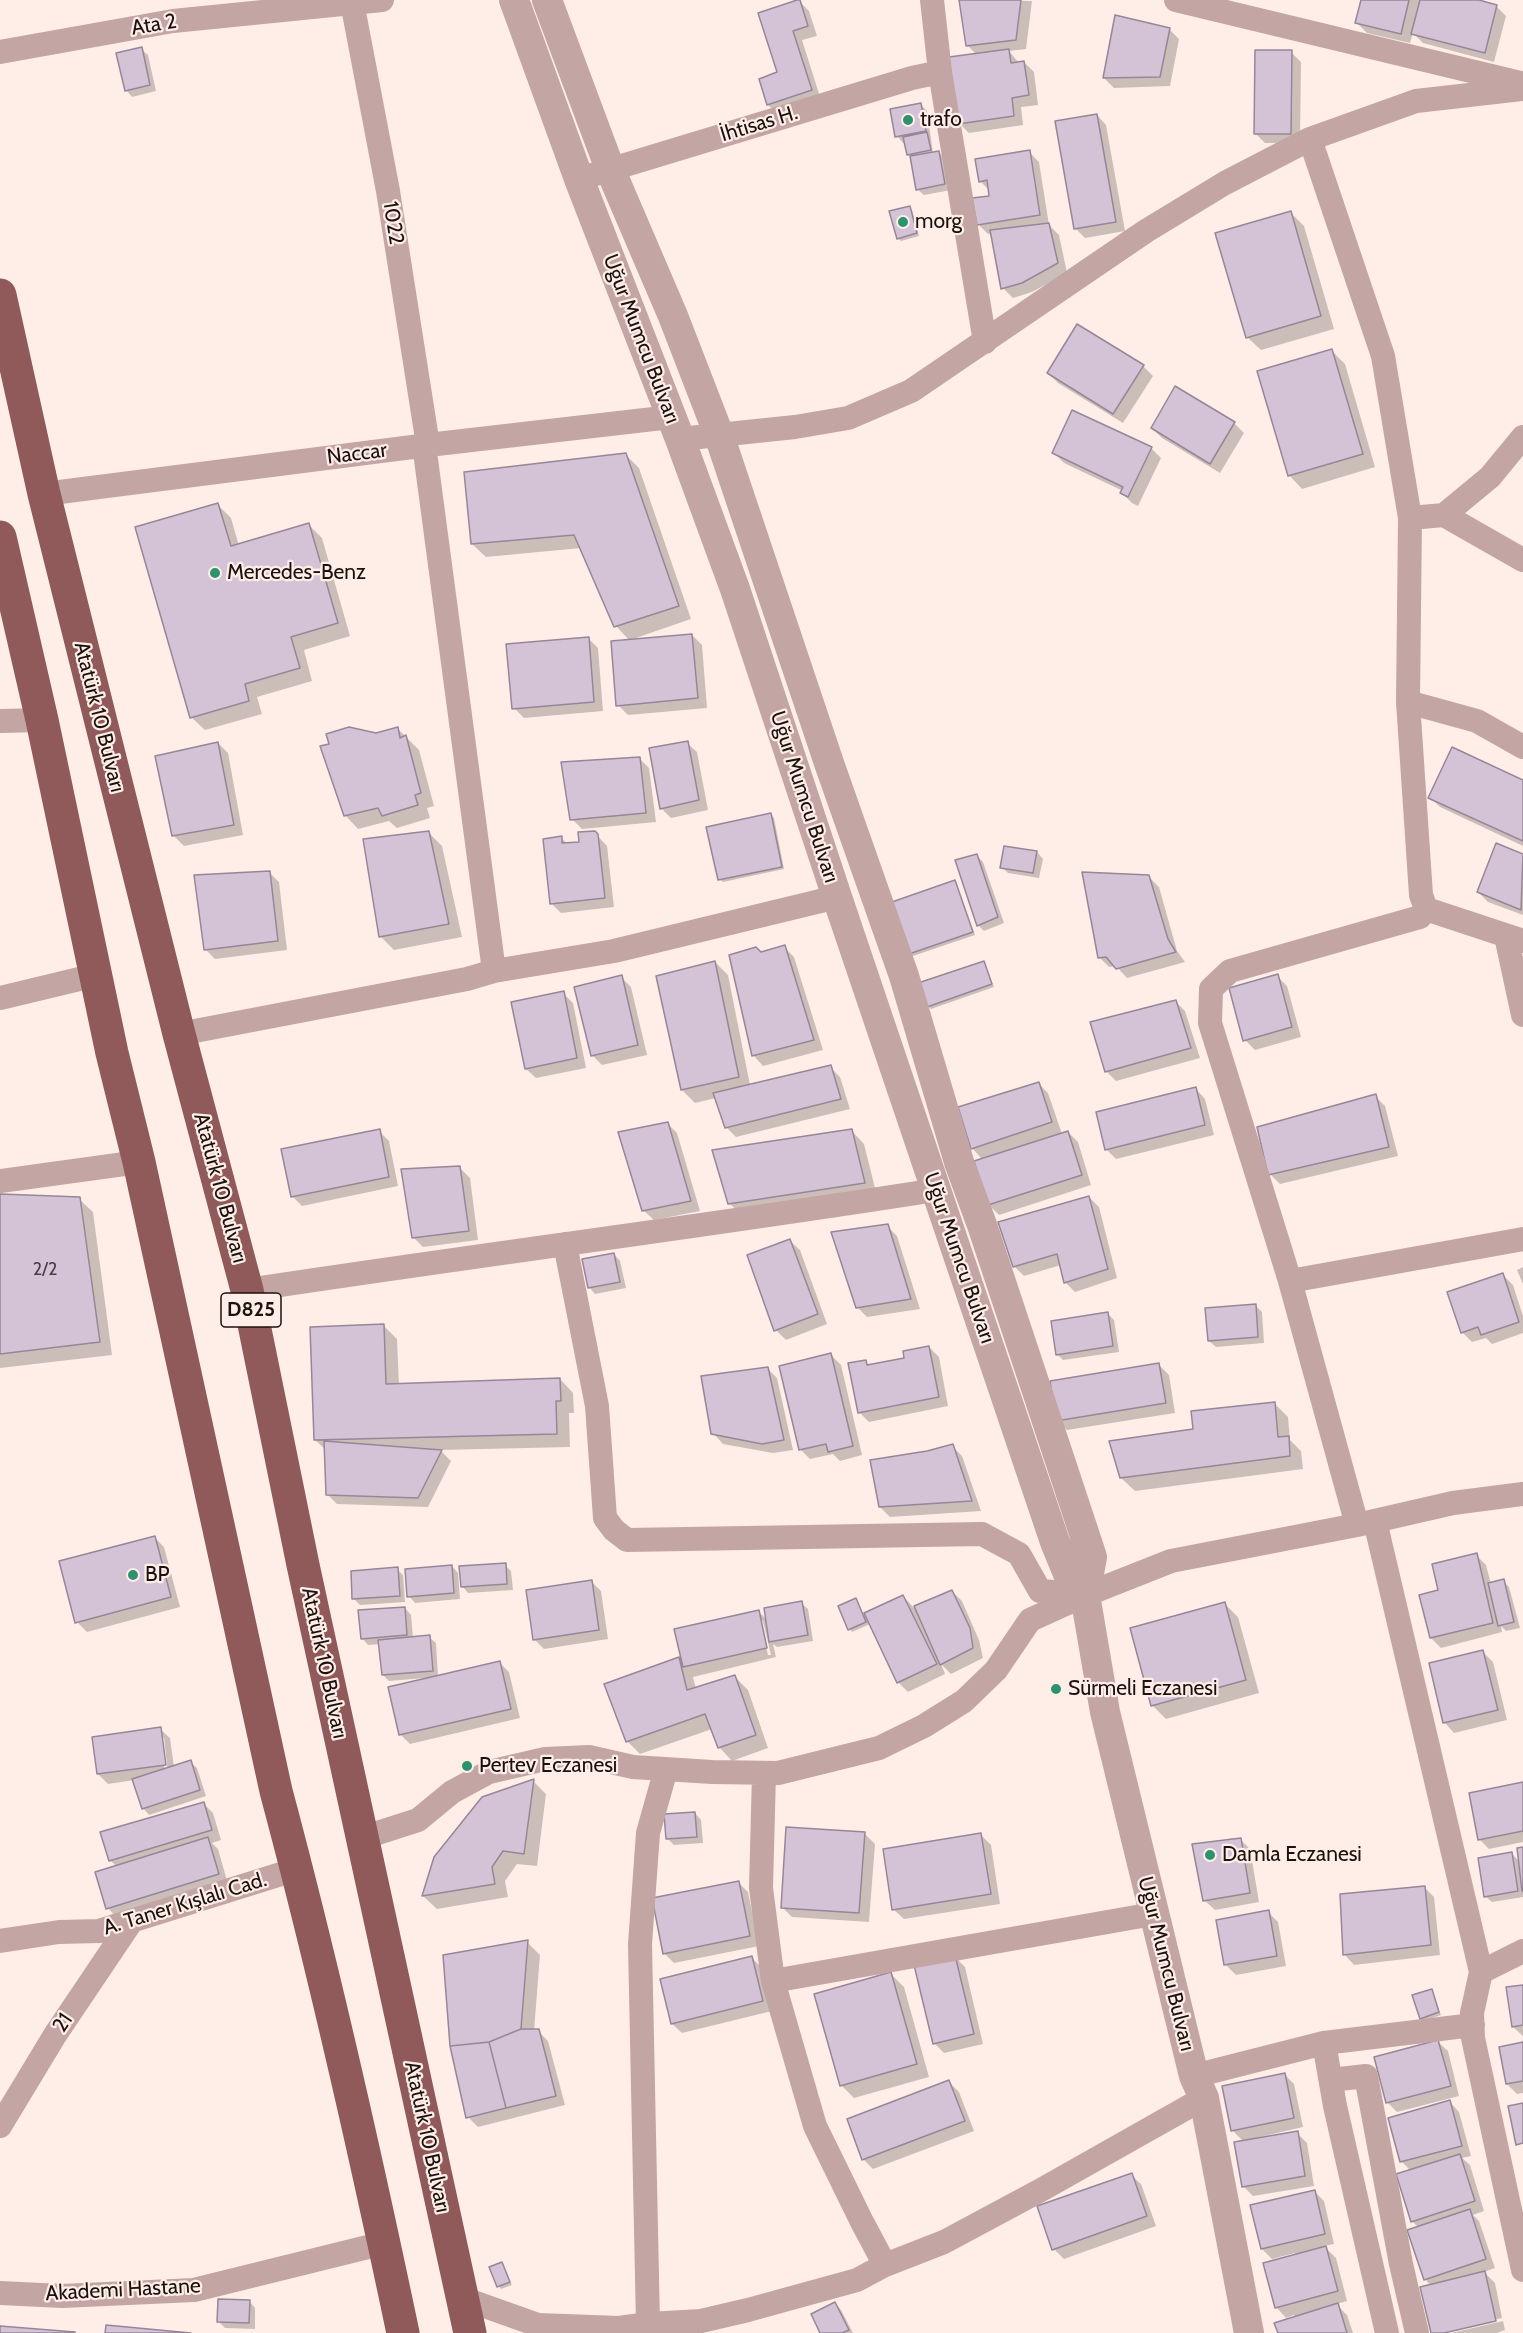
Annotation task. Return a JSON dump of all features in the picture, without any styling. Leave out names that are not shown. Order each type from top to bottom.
[{"type":"highway","name":"Atatürk 10 Bulvarı","points":[[0,295],[44,494],[178,1034],[247,1290],[301,1554],[470,2333]]},
{"type":"highway","points":[[0,537],[276,1791],[297,1869],[403,2333]]},
{"type":"street","name":"Ata 2","points":[[0,52],[173,21],[382,0]]},
{"type":"street","name":"Uğur Mumcu Bulvarı","points":[[514,0],[579,179],[675,428],[783,732],[1055,1542],[1071,1581],[1085,1595]]},
{"type":"street","name":"Uğur Mumcu Bulvarı","points":[[547,0],[610,169],[673,316],[719,435],[830,766],[904,976],[959,1162],[1092,1557],[1085,1595],[1105,1712],[1153,1914],[1199,2087],[1249,2333]]},
{"type":"street","points":[[932,0],[940,72],[985,342]]},
{"type":"street","points":[[1176,0],[1523,83]]},
{"type":"street","name":"1022","points":[[352,2],[388,191],[428,445],[425,452],[494,970]]},
{"type":"street","name":"İhtisas H.","points":[[579,179],[912,78],[940,72]]},
{"type":"street","name":"Naccar","points":[[44,494],[428,445],[675,428],[719,435],[795,427],[848,418],[911,391],[1146,231],[1225,183],[1310,139],[1416,101],[1523,89]]},
{"type":"street","points":[[1310,139],[1383,356],[1410,518],[1408,702],[1421,895],[1426,909]]},
{"type":"street","points":[[1410,518],[1444,515],[1490,477],[1523,437]]},
{"type":"street","points":[[1444,515],[1523,560]]},
{"type":"street","points":[[1408,702],[1477,721],[1523,747]]},
{"type":"street","points":[[0,721],[42,720]]},
{"type":"street","points":[[178,1034],[468,979],[494,970],[614,951],[837,897]]},
{"type":"street","points":[[1426,909],[1515,938],[1523,1015]]},
{"type":"street","points":[[1426,909],[1420,918],[1230,971],[1211,989],[1210,1023],[1366,1523],[1481,1972],[1472,2013],[1473,2038],[1523,2270]]},
{"type":"street","points":[[0,998],[96,975]]},
{"type":"street","points":[[0,1181],[139,1162]]},
{"type":"street","points":[[247,1290],[936,1190]]},
{"type":"street","points":[[1290,1281],[1523,1239]]},
{"type":"street","points":[[565,1244],[597,1406],[605,1518],[614,1530],[627,1540],[982,1534],[1019,1554],[1040,1591],[1085,1595]]},
{"type":"street","points":[[362,1838],[418,1820],[452,1792],[489,1772],[545,1759],[589,1757],[633,1767],[778,1773],[879,1748],[924,1726],[964,1701],[996,1670],[1030,1620],[1085,1595],[1171,1561],[1366,1523],[1453,1503],[1523,1494]]},
{"type":"street","points":[[648,2324],[640,1944],[648,1833],[666,1769]]},
{"type":"street","points":[[764,1773],[761,1888],[773,1981],[815,2126],[861,2222],[885,2265]]},
{"type":"street","name":"A. Taner Kışlalı Cad.","points":[[0,1941],[59,1932],[99,1931],[297,1869]]},
{"type":"street","points":[[773,1981],[1153,1914]]},
{"type":"street","name":"21","points":[[0,2127],[55,2035],[131,1922]]},
{"type":"street","points":[[1481,1972],[1523,1951]]},
{"type":"street","points":[[462,2298],[538,2325],[619,2328],[701,2321],[732,2324],[857,2280],[885,2265],[944,2241],[1041,2190],[1199,2087],[1324,2043],[1473,2025]]},
{"type":"street","points":[[1324,2043],[1387,2333]]},
{"type":"street","points":[[1331,2080],[1366,2076],[1401,2264],[1417,2333]]},
{"type":"street","name":"Akademi Hastane","points":[[0,2293],[62,2296],[194,2290],[384,2243]]},
{"type":"building","points":[[800,0],[808,26],[793,31],[812,90],[767,105],[759,79],[777,72],[758,13]]},
{"type":"building","points":[[959,0],[1021,0],[1016,40],[966,46]]},
{"type":"building","points":[[1361,0],[1409,0],[1401,34],[1355,23]]},
{"type":"building","points":[[1420,0],[1479,0],[1497,5],[1485,53],[1411,34]]},
{"type":"building","points":[[1115,15],[1170,28],[1160,77],[1103,78]]},
{"type":"building","points":[[142,47],[150,85],[125,91],[116,53]]},
{"type":"building","points":[[1009,49],[1011,63],[1024,61],[1029,95],[1012,98],[1014,116],[958,124],[949,57]]},
{"type":"building","points":[[1255,50],[1292,50],[1291,134],[1254,134]]},
{"type":"building","name":"trafo","points":[[921,103],[926,131],[895,137],[890,109]]},
{"type":"building","points":[[1097,114],[1116,222],[1074,229],[1055,121]]},
{"type":"building","points":[[927,132],[931,150],[907,155],[903,137]]},
{"type":"building","points":[[1030,150],[1040,215],[977,225],[972,198],[989,196],[987,180],[979,182],[975,159]]},
{"type":"building","points":[[939,151],[945,184],[916,190],[910,156]]},
{"type":"building","name":"morg","points":[[910,206],[917,233],[897,239],[889,211]]},
{"type":"building","points":[[1291,211],[1321,316],[1246,338],[1215,233]]},
{"type":"building","points":[[1049,223],[1058,263],[1022,283],[1001,289],[990,230]]},
{"type":"building","points":[[1077,324],[1144,365],[1113,414],[1047,373]]},
{"type":"building","points":[[1332,349],[1363,454],[1288,476],[1257,371]]},
{"type":"building","points":[[1175,386],[1235,422],[1210,464],[1151,428]]},
{"type":"building","points":[[1072,410],[1152,447],[1128,497],[1120,493],[1123,487],[1052,453]]},
{"type":"building","points":[[626,453],[679,606],[614,627],[574,535],[471,544],[464,472]]},
{"type":"building","points":[[218,503],[231,546],[309,523],[338,623],[291,637],[300,668],[245,684],[249,701],[190,718],[135,527]]},
{"type":"building","points":[[692,634],[698,698],[616,706],[611,641]]},
{"type":"building","points":[[589,637],[594,702],[512,709],[506,644]]},
{"type":"building","points":[[349,727],[376,733],[398,727],[400,738],[406,735],[421,793],[415,795],[418,805],[382,816],[378,808],[344,816],[320,746],[329,744],[326,734]]},
{"type":"building","points":[[688,741],[699,800],[660,809],[649,748]]},
{"type":"building","points":[[218,742],[234,825],[172,836],[155,756]]},
{"type":"building","points":[[1452,747],[1523,780],[1523,841],[1428,798]]},
{"type":"building","points":[[640,757],[646,813],[570,820],[561,762]]},
{"type":"building","points":[[771,813],[782,867],[718,880],[706,827]]},
{"type":"building","points":[[429,831],[449,924],[379,937],[363,839]]},
{"type":"building","points":[[595,831],[598,834],[605,898],[550,904],[543,839],[562,836],[562,843],[579,842],[578,832]]},
{"type":"building","points":[[1496,843],[1523,854],[1521,910],[1477,892]]},
{"type":"building","points":[[1004,846],[1037,851],[1033,873],[1000,868]]},
{"type":"building","points":[[977,854],[998,917],[977,926],[955,860]]},
{"type":"building","points":[[270,871],[278,941],[204,950],[194,875]]},
{"type":"building","points":[[1082,872],[1149,875],[1168,939],[1176,952],[1116,969],[1106,957],[1098,958]]},
{"type":"building","points":[[955,880],[973,932],[906,955],[889,903]]},
{"type":"building","points":[[785,945],[814,1040],[752,1056],[729,955],[756,947],[761,952]]},
{"type":"building","points":[[715,961],[739,1077],[681,1090],[656,976]]},
{"type":"building","points":[[984,961],[992,984],[927,1007],[918,983]]},
{"type":"building","points":[[1278,974],[1292,1027],[1243,1041],[1229,988]]},
{"type":"building","points":[[622,975],[638,1045],[591,1056],[574,987]]},
{"type":"building","points":[[564,991],[577,1058],[525,1069],[511,1002]]},
{"type":"building","points":[[1176,1000],[1191,1048],[1105,1072],[1090,1022]]},
{"type":"building","points":[[831,1065],[841,1099],[725,1128],[713,1093]]},
{"type":"building","points":[[1039,1082],[1052,1122],[971,1149],[958,1107]]},
{"type":"building","points":[[1196,1087],[1205,1125],[1105,1150],[1096,1112]]},
{"type":"building","points":[[1376,1094],[1389,1147],[1268,1175],[1257,1127]]},
{"type":"building","points":[[668,1122],[691,1201],[642,1211],[618,1132]]},
{"type":"building","points":[[380,1129],[389,1177],[291,1197],[281,1149]]},
{"type":"building","points":[[852,1129],[865,1183],[728,1204],[712,1150]]},
{"type":"building","points":[[1068,1131],[1082,1175],[988,1205],[974,1161]]},
{"type":"building","points":[[460,1166],[469,1231],[412,1238],[401,1169]]},
{"type":"building","points":[[0,1194],[80,1197],[100,1342],[0,1354]]},
{"type":"building","points":[[1089,1196],[1108,1269],[1064,1283],[1057,1254],[1013,1267],[998,1222]]},
{"type":"building","points":[[888,1224],[911,1299],[856,1308],[831,1232]]},
{"type":"building","points":[[790,1239],[818,1314],[774,1331],[747,1255]]},
{"type":"building","points":[[614,1253],[620,1282],[588,1288],[582,1259]]},
{"type":"building","points":[[1503,1273],[1519,1322],[1481,1335],[1478,1327],[1461,1333],[1447,1292]]},
{"type":"building","points":[[1256,1304],[1258,1337],[1208,1341],[1205,1308]]},
{"type":"building","points":[[1108,1312],[1113,1346],[1056,1355],[1051,1321]]},
{"type":"building","points":[[384,1324],[386,1384],[560,1378],[561,1401],[556,1401],[557,1434],[314,1440],[310,1327]]},
{"type":"building","points":[[929,1346],[939,1397],[858,1413],[848,1363],[866,1360],[867,1365],[904,1358],[903,1351]]},
{"type":"building","points":[[831,1353],[853,1446],[828,1452],[826,1444],[799,1450],[779,1366]]},
{"type":"building","points":[[1159,1363],[1166,1403],[1056,1421],[1050,1381]]},
{"type":"building","points":[[768,1367],[784,1440],[762,1444],[711,1434],[701,1376]]},
{"type":"building","points":[[1275,1402],[1278,1437],[1289,1436],[1290,1456],[1120,1478],[1109,1441],[1193,1429],[1191,1411]]},
{"type":"building","points":[[324,1441],[442,1450],[418,1498],[326,1495]]},
{"type":"building","points":[[953,1444],[972,1501],[879,1507],[870,1460],[927,1451]]},
{"type":"building","points":[[155,1536],[171,1597],[75,1623],[59,1561]]},
{"type":"building","points":[[1477,1553],[1493,1623],[1430,1638],[1419,1595],[1438,1590],[1432,1564]]},
{"type":"building","points":[[506,1563],[507,1584],[461,1587],[459,1566]]},
{"type":"building","points":[[452,1565],[454,1593],[407,1597],[405,1569]]},
{"type":"building","points":[[398,1567],[400,1596],[352,1599],[351,1571]]},
{"type":"building","points":[[1504,1579],[1514,1622],[1498,1626],[1488,1583]]},
{"type":"building","points":[[592,1580],[599,1630],[533,1640],[526,1590]]},
{"type":"building","points":[[952,1590],[970,1628],[973,1648],[940,1665],[914,1606]]},
{"type":"building","points":[[903,1595],[937,1664],[897,1683],[864,1613]]},
{"type":"building","points":[[856,1598],[866,1622],[848,1630],[838,1606]]},
{"type":"building","points":[[802,1601],[808,1635],[769,1642],[764,1608]]},
{"type":"building","points":[[1225,1602],[1246,1680],[1151,1706],[1130,1628]]},
{"type":"building","points":[[405,1607],[407,1635],[361,1639],[358,1610]]},
{"type":"building","points":[[759,1610],[767,1648],[683,1667],[674,1629]]},
{"type":"building","points":[[430,1635],[433,1671],[382,1675],[378,1640]]},
{"type":"building","points":[[1483,1650],[1498,1710],[1443,1723],[1429,1663]]},
{"type":"building","points":[[679,1657],[687,1690],[735,1675],[756,1735],[718,1748],[705,1714],[626,1742],[604,1684]]},
{"type":"building","points":[[500,1661],[511,1709],[399,1735],[388,1687]]},
{"type":"building","points":[[161,1727],[166,1765],[97,1774],[92,1737]]},
{"type":"building","points":[[191,1760],[200,1790],[142,1809],[132,1779]]},
{"type":"building","points":[[534,1779],[524,1854],[503,1851],[492,1867],[495,1884],[422,1896],[434,1857],[482,1797]]},
{"type":"building","points":[[1523,1782],[1523,1831],[1478,1840],[1469,1793]]},
{"type":"building","points":[[204,1802],[212,1830],[109,1861],[100,1832]]},
{"type":"building","points":[[695,1812],[697,1837],[666,1839],[664,1814]]},
{"type":"building","points":[[786,1827],[865,1832],[859,1913],[781,1908]]},
{"type":"building","points":[[981,1833],[991,1894],[892,1910],[883,1849]]},
{"type":"building","points":[[208,1837],[219,1874],[106,1909],[95,1872]]},
{"type":"building","points":[[1241,1838],[1250,1893],[1203,1901],[1192,1844]]},
{"type":"building","points":[[1523,1847],[1523,1891],[1522,1891],[1517,1848]]},
{"type":"building","points":[[1512,1852],[1518,1891],[1484,1897],[1478,1858]]},
{"type":"building","points":[[739,1881],[750,1936],[663,1954],[652,1898]]},
{"type":"building","points":[[1425,1886],[1431,1945],[1343,1955],[1340,1894]]},
{"type":"building","points":[[1269,1910],[1277,1956],[1224,1965],[1216,1920]]},
{"type":"building","points":[[528,1940],[521,2029],[489,2042],[450,2046],[443,1955]]},
{"type":"building","points":[[955,1955],[974,2034],[933,2044],[914,1965]]},
{"type":"building","points":[[752,1956],[763,2001],[671,2024],[660,1979]]},
{"type":"building","points":[[891,1972],[917,2064],[840,2086],[814,1994]]},
{"type":"building","points":[[1523,1985],[1523,2025],[1512,2027],[1506,1987]]},
{"type":"building","points":[[1432,1989],[1439,2012],[1420,2019],[1412,1995]]},
{"type":"building","points":[[521,2029],[539,2029],[556,2096],[506,2108],[489,2042]]},
{"type":"building","points":[[1438,2040],[1451,2086],[1386,2103],[1374,2057]]},
{"type":"building","points":[[489,2042],[506,2108],[466,2118],[450,2046]]},
{"type":"building","points":[[1523,2042],[1523,2081],[1506,2084],[1499,2047]]},
{"type":"building","points":[[1285,2073],[1294,2118],[1231,2131],[1222,2086]]},
{"type":"building","points":[[949,2080],[965,2121],[862,2160],[847,2119]]},
{"type":"building","points":[[1450,2100],[1462,2146],[1400,2162],[1388,2118]]},
{"type":"building","points":[[1523,2103],[1523,2143],[1516,2145],[1508,2106]]},
{"type":"building","points":[[1298,2131],[1305,2176],[1242,2187],[1234,2142]]},
{"type":"building","points":[[1460,2154],[1475,2201],[1411,2222],[1396,2174]]},
{"type":"building","points":[[1132,2173],[1147,2216],[1052,2250],[1037,2206]]},
{"type":"building","points":[[1315,2190],[1325,2234],[1261,2249],[1250,2205]]},
{"type":"building","points":[[1470,2209],[1486,2259],[1424,2280],[1407,2230]]},
{"type":"building","points":[[1326,2246],[1338,2291],[1275,2308],[1263,2263]]},
{"type":"building","points":[[502,2262],[510,2282],[497,2287],[489,2267]]},
{"type":"building","points":[[1485,2271],[1496,2321],[1444,2333],[1431,2333],[1420,2287]]},
{"type":"building","points":[[218,2299],[250,2300],[249,2323],[217,2322]]},
{"type":"building","points":[[835,2302],[849,2330],[842,2333],[820,2333],[811,2314]]},
{"type":"building","points":[[1338,2303],[1347,2333],[1278,2333],[1274,2323]]},
{"type":"building","points":[[106,2325],[191,2333],[105,2333]]},
{"type":"building","points":[[0,2326],[75,2332],[75,2333],[0,2333]]},
{"type":"place","name":"trafo","points":[[908,120]]},
{"type":"place","name":"morg","points":[[903,222]]},
{"type":"place","name":"Mercedes-Benz","points":[[215,573]]},
{"type":"place","name":"BP","points":[[133,1575]]},
{"type":"place","name":"Sürmeli Eczanesi","points":[[1056,1689]]},
{"type":"place","name":"Pertev Eczanesi","points":[[467,1766]]},
{"type":"place","name":"Damla Eczanesi","points":[[1210,1855]]}]
